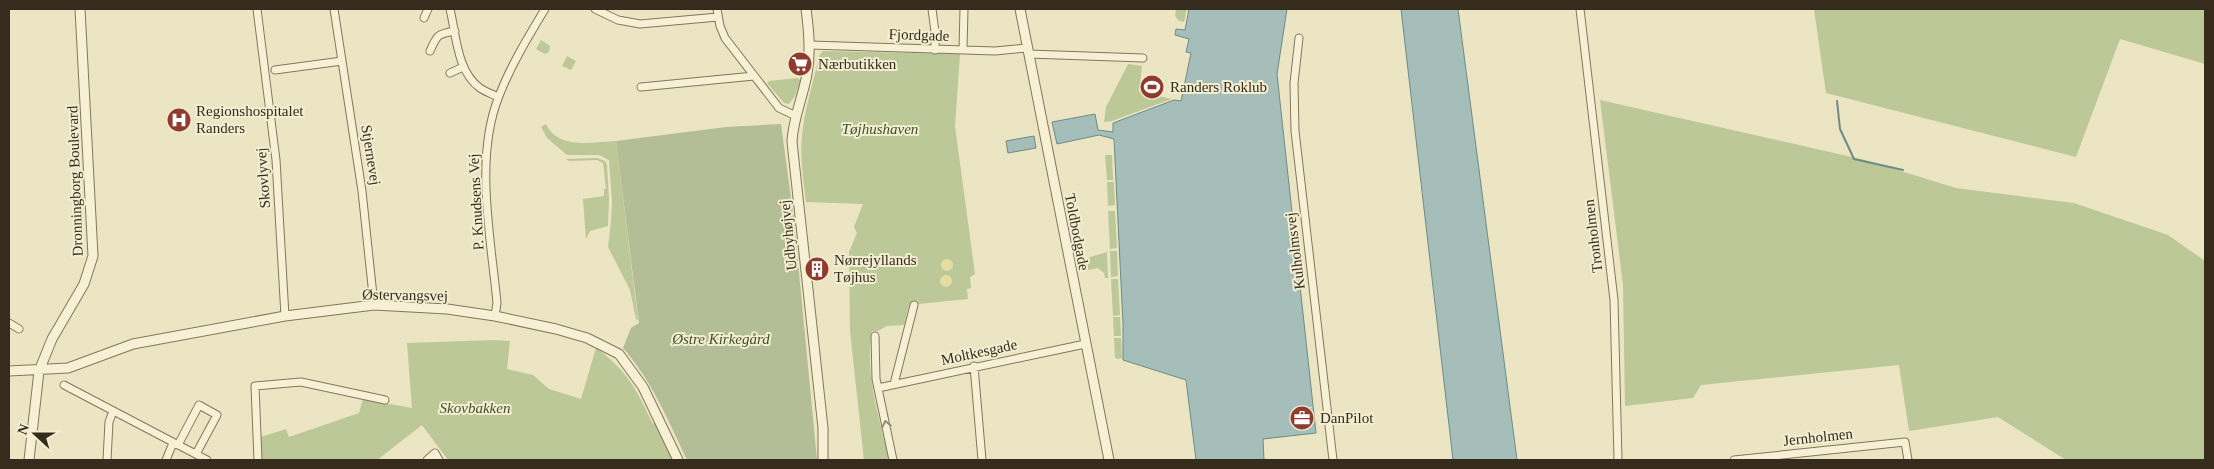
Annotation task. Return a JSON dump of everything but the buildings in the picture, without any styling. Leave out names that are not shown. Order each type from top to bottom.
[{"type":"street","name":"Dronningborg Boulevard","points":[[29,460],[39,371],[52,339],[84,284],[93,256],[80,9]]},
{"type":"street","name":"Skovlyvej","points":[[257,9],[276,160],[285,316]]},
{"type":"street","name":"Stjernevej","points":[[334,9],[362,191],[374,305]]},
{"type":"street","points":[[424,18],[428,9]]},
{"type":"street","points":[[450,9],[463,67],[480,88],[498,97]]},
{"type":"street","name":"P. Knudsens Vej","points":[[495,316],[497,303],[486,170],[488,137],[498,97],[512,66],[545,9]]},
{"type":"street","points":[[595,9],[618,20],[640,24],[718,17]]},
{"type":"street","points":[[717,9],[725,38],[779,108],[796,116]]},
{"type":"street","name":"Udbyhøjvej","points":[[806,9],[810,45],[807,75],[796,116],[792,142],[823,428],[823,460]]},
{"type":"street","points":[[932,9],[935,50]]},
{"type":"street","points":[[963,50],[964,9]]},
{"type":"street","name":"Toldbodgade","points":[[1020,9],[1109,460]]},
{"type":"street","name":"Tronholmen","points":[[1580,9],[1614,300],[1618,460]]},
{"type":"street","points":[[430,51],[440,33],[455,30]]},
{"type":"street","name":"Kulholmsvej","points":[[1299,38],[1294,83],[1296,131],[1333,460]]},
{"type":"street","name":"Fjordgade","points":[[810,45],[935,50],[1028,51],[1143,58]]},
{"type":"street","points":[[275,70],[342,61]]},
{"type":"street","points":[[450,73],[463,67]]},
{"type":"street","points":[[641,87],[754,76]]},
{"type":"street","name":"Østervangsvej","points":[[9,371],[39,371],[76,366],[133,344],[285,316],[374,305],[447,309],[495,316],[587,338],[619,354],[644,386],[678,460]]},
{"type":"street","points":[[894,384],[914,305]]},
{"type":"street","points":[[9,323],[19,329]]},
{"type":"street","points":[[875,336],[878,388],[893,460]]},
{"type":"street","name":"Moltkesgade","points":[[878,388],[974,366],[1085,344]]},
{"type":"street","points":[[974,366],[982,460]]},
{"type":"street","points":[[258,460],[255,386],[301,382],[385,400]]},
{"type":"street","points":[[64,385],[207,460]]},
{"type":"street","points":[[166,460],[199,405],[217,415],[196,454]]},
{"type":"street","points":[[107,460],[109,422],[113,411]]},
{"type":"street","name":"Jernholmen","points":[[1734,460],[1905,442],[1908,460]]},
{"type":"street","points":[[426,460],[435,454],[439,460]]},
{"type":"green space","points":[[1176,9],[1187,9],[1184,22],[1179,21],[1175,16]]},
{"type":"green space","points":[[1814,9],[2205,9],[2205,64],[2120,39],[2076,157],[1826,93]]},
{"type":"green space","points":[[541,40],[550,46],[549,52],[545,54],[536,49]]},
{"type":"green space","name":"Tøjhushaven","points":[[823,51],[960,54],[955,126],[975,274],[970,277],[971,288],[967,289],[968,299],[909,305],[904,325],[887,326],[878,331],[872,331],[870,347],[871,380],[889,460],[864,460],[850,331],[849,252],[857,233],[854,227],[863,204],[806,202],[802,165],[802,138],[806,110],[819,56]]},
{"type":"green space","points":[[567,56],[576,61],[571,70],[562,66]]},
{"type":"green space","points":[[1128,64],[1142,66],[1139,92],[1172,99],[1112,121],[1104,122],[1106,107]]},
{"type":"green space","points":[[797,78],[801,80],[795,96],[789,104],[784,103],[767,83],[769,81]]},
{"type":"green space","points":[[1600,100],[1865,160],[1956,188],[2074,203],[2168,235],[2205,261],[2205,460],[2066,460],[1998,417],[1909,431],[1899,365],[1701,385],[1693,398],[1625,406],[1623,285]]},
{"type":"green space","points":[[546,124],[559,138],[567,141],[587,143],[616,141],[638,320],[636,319],[630,290],[608,247],[612,202],[609,160],[599,155],[567,155],[547,138],[541,127]]},
{"type":"green space","name":"Østre Kirkegård","points":[[781,124],[794,221],[817,460],[687,460],[651,387],[623,348],[631,328],[639,323],[616,141],[726,127]]},
{"type":"green space","points":[[1105,155],[1112,155],[1113,180],[1107,180]]},
{"type":"green space","points":[[597,158],[605,161],[607,165],[608,226],[590,231],[586,239],[583,199],[604,196],[604,189],[606,189],[603,163],[597,160],[569,161],[566,159]]},
{"type":"green space","points":[[1107,182],[1114,182],[1115,205],[1108,206]]},
{"type":"green space","points":[[1108,211],[1115,211],[1117,248],[1110,249]]},
{"type":"green space","points":[[1110,251],[1117,251],[1118,276],[1111,277]]},
{"type":"green space","points":[[1107,252],[1108,278],[1105,278],[1104,273],[1098,268],[1088,270],[1087,258]]},
{"type":"green space","points":[[1111,279],[1118,279],[1120,315],[1113,316]]},
{"type":"green space","points":[[1113,317],[1120,317],[1121,336],[1114,336]]},
{"type":"green space","points":[[1114,338],[1121,338],[1122,358],[1115,358]]},
{"type":"green space","name":"Skovbakken","points":[[510,341],[507,369],[533,375],[549,389],[581,399],[596,348],[624,373],[653,424],[655,422],[673,460],[448,460],[422,425],[377,460],[261,460],[261,437],[286,429],[289,437],[359,413],[363,399],[412,408],[407,343]]},
{"type":"sand","points":[[945,259],[949,259],[953,265],[949,271],[945,271],[941,267],[941,263]]},
{"type":"sand","points":[[944,275],[948,275],[952,281],[948,287],[944,287],[940,283],[940,279]]},
{"type":"water","points":[[1189,9],[1287,9],[1277,74],[1316,433],[1263,439],[1264,460],[1196,460],[1186,380],[1123,360],[1114,139],[1099,135],[1057,144],[1052,122],[1095,114],[1098,130],[1113,132],[1113,123],[1174,100],[1181,101],[1191,53],[1186,52],[1189,39],[1175,35],[1176,29],[1185,30]]},
{"type":"water","points":[[1401,9],[1458,9],[1517,460],[1453,460]]},
{"type":"water","points":[[1034,136],[1036,148],[1008,153],[1006,141]]},
{"type":"pier","name":"DanPilot","points":[[1313,407],[1307,410],[1308,425],[1298,427],[1295,408]]},
{"type":"waterway","points":[[1837,101],[1840,129],[1854,159],[1903,170]]},
{"type":"place","name":"Nærbutikken","points":[[800,64]]},
{"type":"place","name":"Randers Roklub","points":[[1152,87]]},
{"type":"place","name":"Regionshospitalet Randers","points":[[179,120]]},
{"type":"place","name":"Nørrejyllands Tøjhus","points":[[817,269]]},
{"type":"place","name":"DanPilot","points":[[1302,418]]}]
